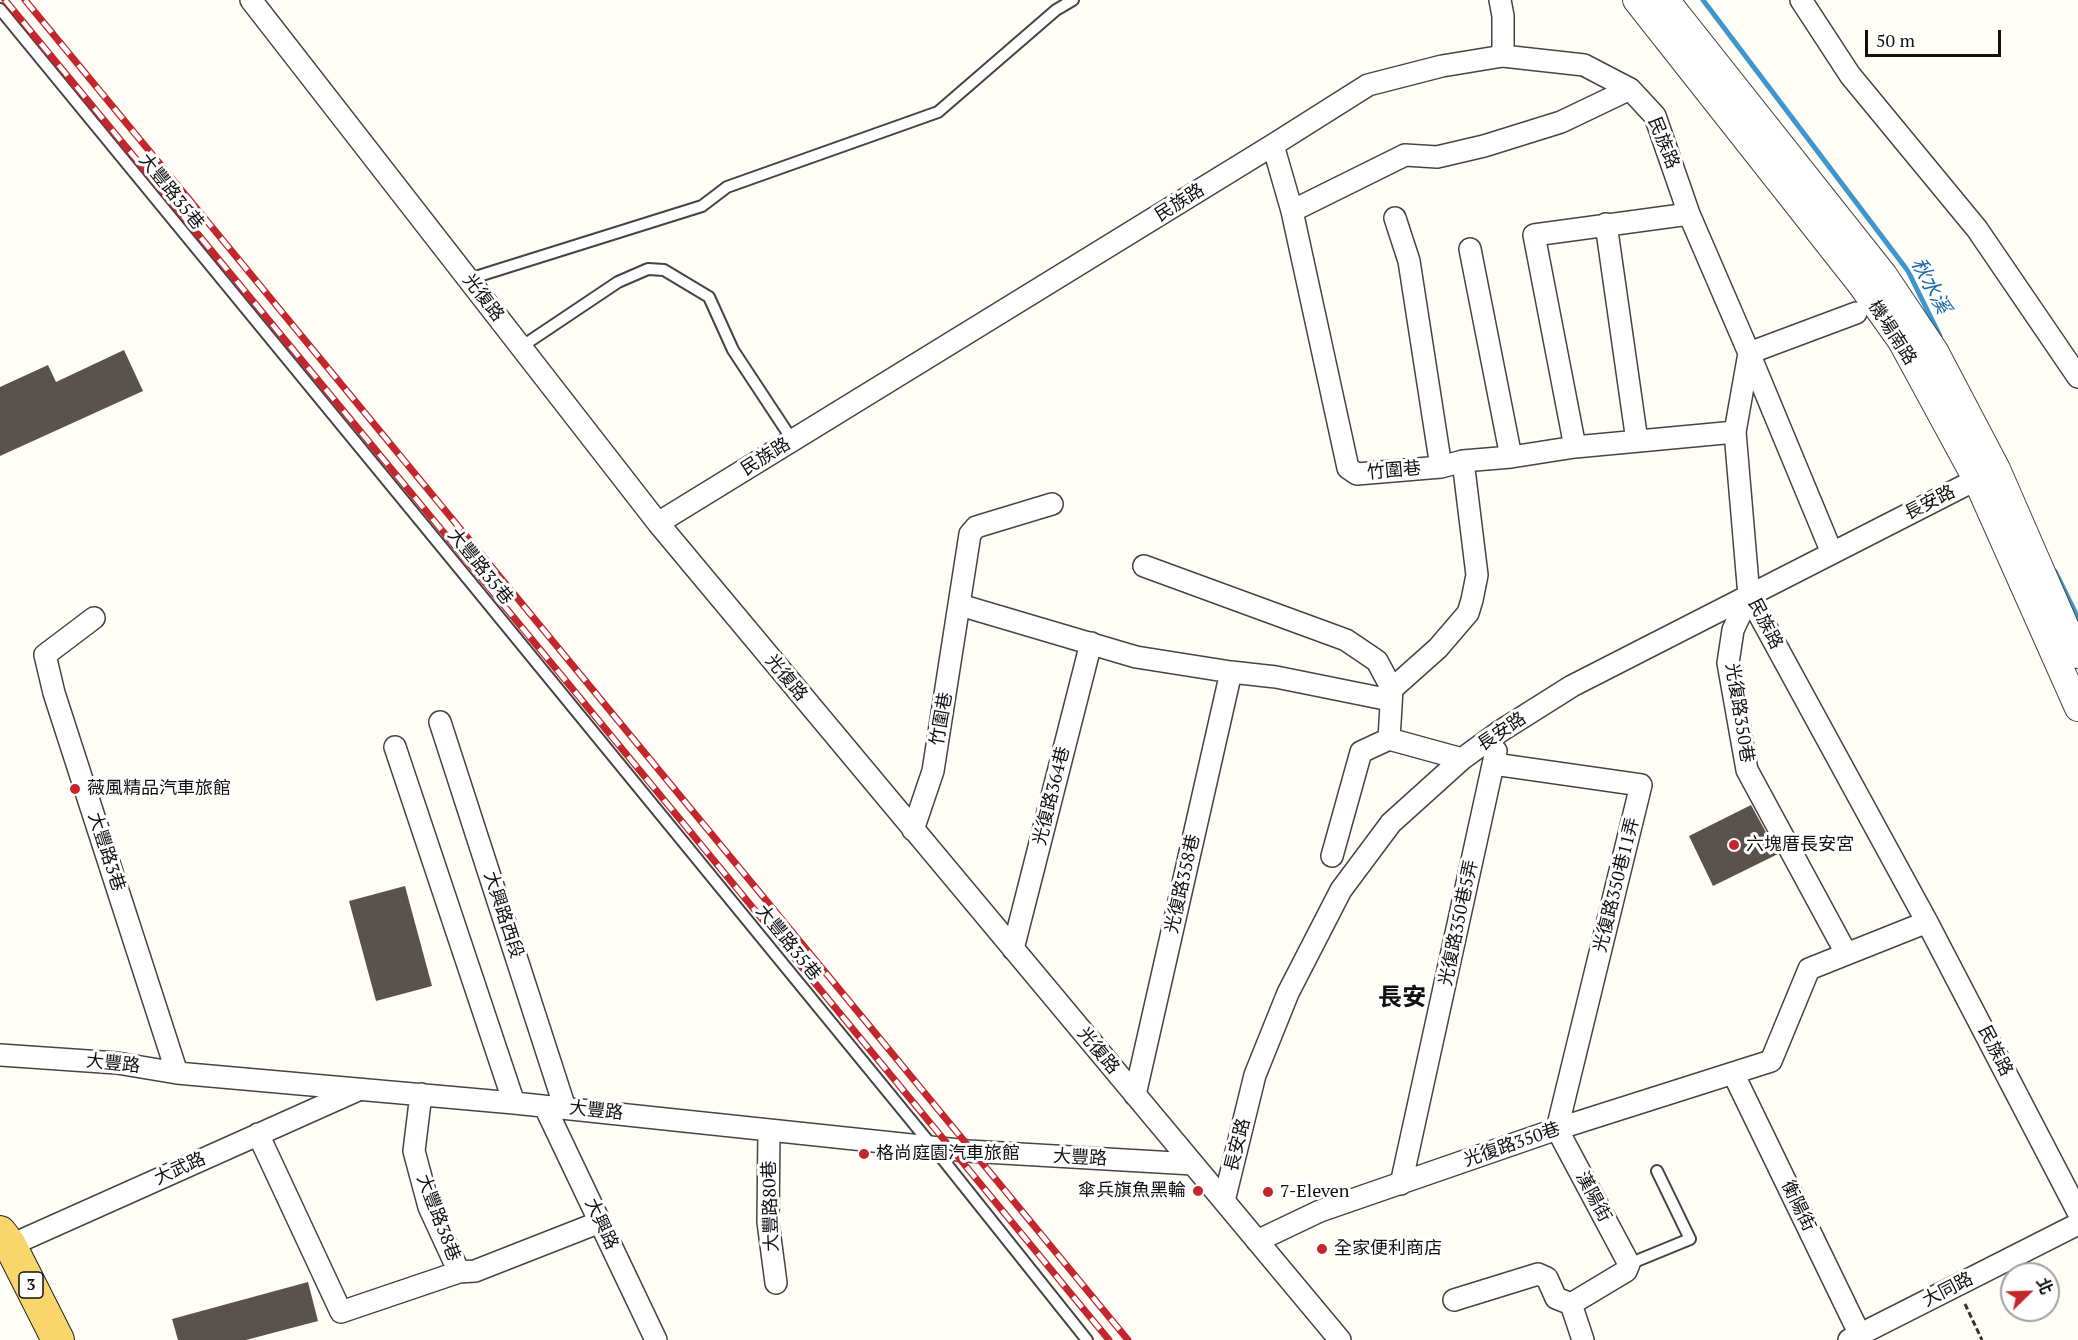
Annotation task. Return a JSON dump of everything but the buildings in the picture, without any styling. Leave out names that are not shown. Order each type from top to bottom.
[{"type":"main road","name":"3","points":[[3,1242],[58,1340]]},
{"type":"street","name":"光復路","points":[[252,0],[658,523],[1340,1340]]},
{"type":"street","points":[[1500,0],[1503,16],[1503,56]]},
{"type":"street","name":"機場南路","points":[[1636,0],[1861,285],[1901,342],[1987,474],[2078,655]]},
{"type":"street","name":"機場南路","points":[[1666,0],[1884,275],[1935,351],[1987,474],[2078,708]]},
{"type":"street","points":[[1800,0],[1850,75],[1977,230],[2078,377]]},
{"type":"street","name":"民族路","points":[[658,523],[1273,146],[1368,85],[1442,66],[1503,56],[1584,65],[1630,89],[1655,116],[1689,214],[1749,353],[1735,432],[1749,596],[1927,921],[2078,1212]]},
{"type":"street","points":[[1292,211],[1405,155],[1437,158],[1484,146],[1561,122],[1630,89]]},
{"type":"street","name":"竹圍巷","points":[[1273,146],[1292,211],[1348,468],[1357,474],[1441,467],[1463,461],[1511,457],[1575,447],[1735,432]]},
{"type":"street","points":[[1575,447],[1534,235],[1689,214]]},
{"type":"street","points":[[1395,218],[1409,261],[1441,467]]},
{"type":"street","points":[[1606,224],[1637,441]]},
{"type":"street","points":[[1470,249],[1511,457]]},
{"type":"street","points":[[1832,553],[1749,353],[1856,313]]},
{"type":"street","points":[[1391,694],[1438,648],[1468,613],[1477,575],[1463,461]]},
{"type":"street","name":"長安路","points":[[1224,1201],[1255,1075],[1288,993],[1341,890],[1391,823],[1462,759],[1499,732],[1572,686],[1987,474]]},
{"type":"street","name":"竹圍巷","points":[[913,830],[933,771],[970,534],[976,527],[1052,504]]},
{"type":"street","points":[[1144,566],[1347,640],[1377,661],[1391,694],[1389,739]]},
{"type":"street","name":"光復路350巷","points":[[1257,1241],[1320,1211],[1557,1129],[1771,1060],[1809,969],[1846,953],[1747,770],[1728,663],[1733,630],[1749,596]]},
{"type":"street","points":[[960,605],[1136,657],[1391,694]]},
{"type":"street","name":"大豐路3巷","points":[[94,618],[45,655],[54,693],[177,1073]]},
{"type":"street","name":"光復路364巷","points":[[1013,949],[1091,643]]},
{"type":"street","name":"光復路358巷","points":[[1135,1095],[1231,672]]},
{"type":"street","name":"大興路西段","points":[[440,722],[555,1107]]},
{"type":"street","name":"光復路350巷5弄","points":[[1401,1184],[1494,764],[1499,732]]},
{"type":"street","points":[[1332,856],[1361,752],[1389,739],[1462,759]]},
{"type":"street","points":[[395,747],[514,1102]]},
{"type":"street","name":"光復路350巷11弄","points":[[1494,764],[1641,785],[1557,1129]]},
{"type":"street","points":[[1846,953],[1927,921]]},
{"type":"street","name":"大豐路","points":[[0,1055],[117,1063],[177,1073],[514,1102],[933,1147],[1193,1164]]},
{"type":"street","name":"衡陽街","points":[[1733,1073],[1857,1338]]},
{"type":"street","name":"大武路","points":[[3,1242],[361,1089]]},
{"type":"street","name":"大豐路38巷","points":[[421,1094],[414,1151],[429,1207],[459,1272]]},
{"type":"street","name":"大興路","points":[[555,1107],[600,1222],[656,1340]]},
{"type":"street","name":"漢陽街","points":[[1557,1129],[1629,1264]]},
{"type":"street","name":"大豐路80巷","points":[[769,1130],[768,1222],[776,1283]]},
{"type":"street","points":[[258,1134],[341,1312],[459,1272],[475,1271],[600,1222]]},
{"type":"street","name":"大同路","points":[[1857,1338],[2078,1224]]},
{"type":"street","points":[[1571,1304],[1626,1271],[1629,1264]]},
{"type":"street","points":[[1454,1300],[1538,1274],[1547,1278],[1556,1298],[1571,1304],[1583,1340]]},
{"type":"lane","points":[[469,279],[702,206],[727,187],[938,112],[1056,10],[1073,0]]},
{"type":"lane","name":"大豐路35巷","points":[[0,9],[933,1147],[1087,1340]]},
{"type":"lane","points":[[521,347],[618,282],[648,269],[664,270],[709,297],[734,350],[793,441]]},
{"type":"lane","points":[[1629,1264],[1690,1239],[1657,1172]]},
{"type":"path","points":[[1956,1286],[1982,1340]]},
{"type":"waterway","name":"秋水溪","points":[[1703,0],[1908,271],[1940,336]]},
{"type":"waterway","name":"秋水溪","points":[[2055,571],[2078,618]]},
{"type":"railway","points":[[5,0],[1109,1340]]},
{"type":"railway","points":[[25,0],[1128,1340]]},
{"type":"place","name":"薇風精品汽車旅館","points":[[75,789]]},
{"type":"place","name":"六塊厝長安宮","points":[[1734,845]]},
{"type":"place","name":"格尚庭園汽車旅館","points":[[864,1154]]},
{"type":"place","name":"傘兵旗魚黑輪","points":[[1198,1191]]},
{"type":"place","name":"7-Eleven","points":[[1268,1192]]},
{"type":"place","name":"全家便利商店","points":[[1322,1249]]},
{"type":"district","name":"長安","points":[[1402,998]]}]
